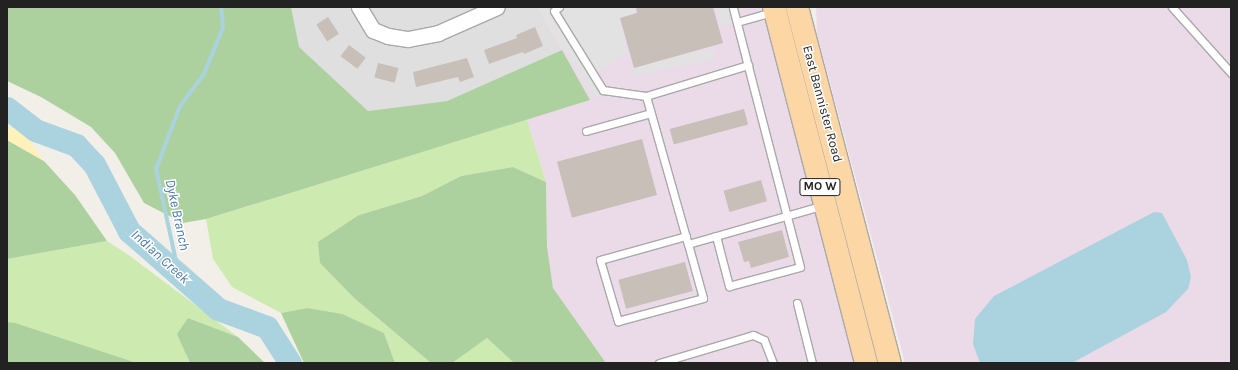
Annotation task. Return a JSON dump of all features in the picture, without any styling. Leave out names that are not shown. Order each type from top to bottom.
[{"type":"main road","name":"East Bannister Road","points":[[797,7],[834,147],[836,201],[866,363]]},
{"type":"main road","points":[[809,7],[809,22],[828,96],[834,147]]},
{"type":"main road","name":"East Bannister Road","points":[[774,9],[890,363]]},
{"type":"street","points":[[359,9],[373,30],[388,36],[408,39],[438,33],[497,7]]},
{"type":"lane","points":[[559,7],[554,11],[602,90],[646,96],[748,65]]},
{"type":"lane","points":[[716,236],[729,286],[800,267],[733,7]]},
{"type":"lane","points":[[1172,7],[1231,73]]},
{"type":"lane","points":[[737,22],[774,9]]},
{"type":"lane","points":[[646,96],[686,236],[703,298],[618,321],[600,260],[686,236]]},
{"type":"lane","points":[[586,130],[651,113]]},
{"type":"lane","points":[[688,244],[836,201]]},
{"type":"lane","points":[[797,303],[812,363]]},
{"type":"lane","points":[[659,363],[753,335],[764,340],[773,363]]},
{"type":"shaded area","points":[[291,7],[538,7],[562,50],[447,101],[368,111],[298,47]]},
{"type":"shaded area","points":[[538,7],[763,7],[854,363],[606,363],[553,288],[547,246],[546,182],[527,119],[590,100]]},
{"type":"shaded area","points":[[538,7],[634,7],[635,12],[618,18],[628,52],[592,75],[603,94],[594,98]]},
{"type":"shaded area","points":[[717,7],[745,7],[728,11],[732,24],[722,27]]},
{"type":"shaded area","points":[[816,7],[1231,7],[1231,363],[905,363],[817,34]]},
{"type":"shaded area","points":[[714,49],[716,59],[633,75],[632,65]]},
{"type":"green space","points":[[7,7],[291,7],[299,47],[368,111],[447,101],[562,50],[590,100],[206,219],[183,223],[144,203],[115,153],[91,127],[41,97],[7,81]]},
{"type":"green space","points":[[527,119],[546,182],[513,167],[461,176],[422,196],[359,215],[320,263],[354,298],[431,363],[395,363],[384,333],[307,308],[281,313],[232,287],[213,259],[206,219]]},
{"type":"green space","points":[[7,140],[44,161],[75,195],[107,241],[7,259]]},
{"type":"green space","points":[[513,167],[546,182],[547,246],[553,288],[606,363],[514,363],[487,338],[452,363],[431,363],[354,298],[320,263],[318,242],[359,215],[422,196],[461,176]]},
{"type":"green space","points":[[107,241],[130,256],[238,337],[188,318],[186,355],[190,363],[137,363],[7,322],[7,259]]},
{"type":"green space","points":[[307,308],[342,314],[384,333],[395,363],[304,363],[281,313]]},
{"type":"green space","points":[[188,318],[238,337],[265,363],[190,363],[177,334]]},
{"type":"green space","points":[[7,322],[15,323],[137,363],[7,363]]},
{"type":"green space","points":[[487,338],[514,363],[452,363],[463,354]]},
{"type":"sand","points":[[7,125],[27,137],[44,161],[7,140]]},
{"type":"water","points":[[1154,212],[1162,213],[1187,260],[1191,277],[1188,289],[1166,312],[1072,363],[980,363],[973,344],[975,319],[994,296]]},
{"type":"building","points":[[636,7],[713,7],[723,43],[634,68],[620,18],[637,13]]},
{"type":"building","points":[[328,17],[339,34],[327,41],[316,25]]},
{"type":"building","points":[[535,27],[543,46],[524,54],[523,52],[489,64],[484,50],[517,38],[516,35]]},
{"type":"building","points":[[349,45],[366,58],[357,69],[341,56]]},
{"type":"building","points":[[467,58],[474,77],[460,82],[458,77],[416,87],[413,72]]},
{"type":"building","points":[[378,63],[398,68],[395,83],[374,78]]},
{"type":"building","points":[[744,109],[748,124],[674,144],[670,129]]},
{"type":"building","points":[[642,139],[657,195],[572,218],[557,162]]},
{"type":"building","points":[[761,180],[767,201],[730,212],[724,191]]},
{"type":"building","points":[[782,230],[789,257],[751,268],[749,261],[744,262],[738,242]]},
{"type":"building","points":[[685,262],[693,291],[626,309],[618,280]]},
{"type":"waterway","name":"Dyke Branch","points":[[179,275],[156,169],[180,106],[203,76],[223,28],[221,7]]},
{"type":"waterway","name":"Indian Creek","points":[[7,108],[35,130],[76,145],[94,164],[129,231],[218,309],[267,327],[290,363]]}]
